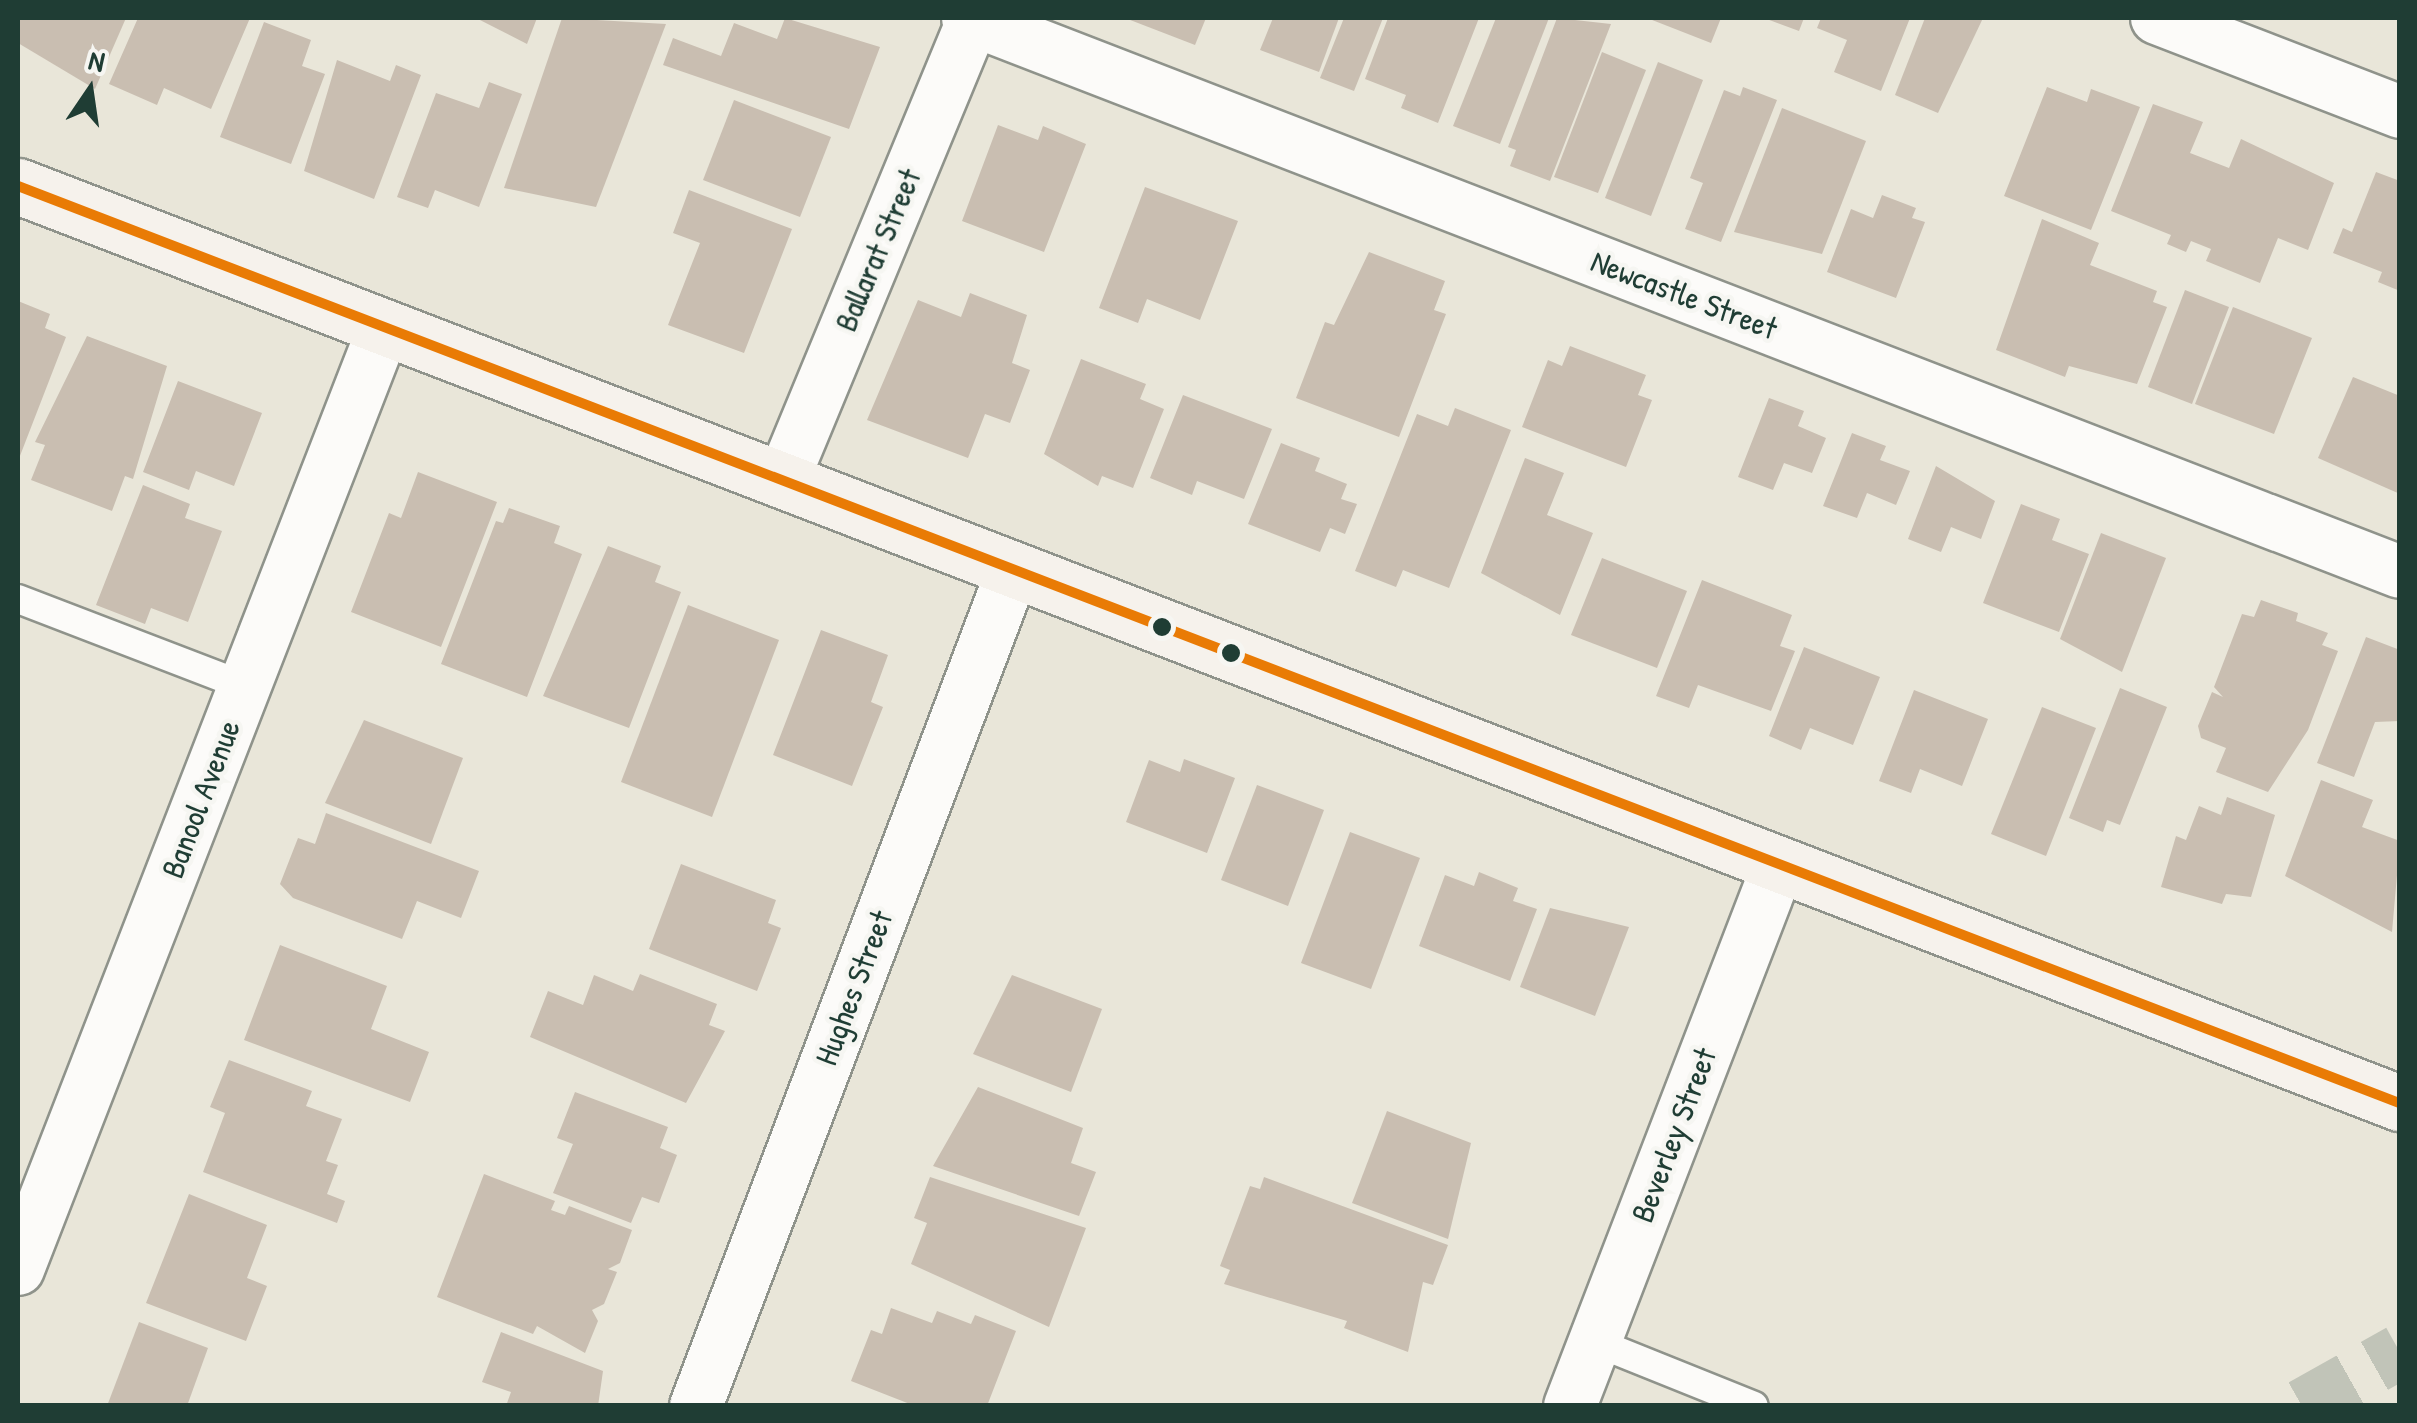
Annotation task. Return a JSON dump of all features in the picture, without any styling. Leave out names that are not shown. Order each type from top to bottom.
[{"type":"main road","points":[[18,186],[2400,1104]]},
{"type":"street","name":"Ballarat Street","points":[[782,482],[972,18]]},
{"type":"street","name":"Newcastle Street","points":[[972,18],[2400,572]]},
{"type":"street","points":[[2157,18],[2400,112]]},
{"type":"street","name":"Banool Avenue","points":[[18,1269],[384,328]]},
{"type":"street","name":"Hughes Street","points":[[696,1406],[1013,570]]},
{"type":"street","name":"Beverley Street","points":[[1570,1406],[1779,864]]},
{"type":"lane","points":[[18,599],[245,686]]},
{"type":"lane","points":[[1594,1342],[1754,1406]]},
{"type":"building","points":[[18,18],[126,18],[95,89],[18,43]]},
{"type":"building","points":[[138,18],[250,18],[211,109],[164,88],[157,105],[109,84]]},
{"type":"building","points":[[476,18],[537,18],[527,44]]},
{"type":"building","points":[[562,18],[666,24],[596,207],[504,188]]},
{"type":"building","points":[[785,18],[880,47],[849,129],[663,65],[673,38],[721,56],[734,23],[777,39]]},
{"type":"building","points":[[1125,18],[1206,18],[1195,45]]},
{"type":"building","points":[[1273,18],[1339,18],[1319,72],[1260,50]]},
{"type":"building","points":[[1344,18],[1383,18],[1354,91],[1320,78]]},
{"type":"building","points":[[1388,18],[1479,18],[1438,123],[1401,108],[1406,95],[1365,79]]},
{"type":"building","points":[[1496,18],[1549,18],[1500,144],[1453,126]]},
{"type":"building","points":[[1557,18],[1611,24],[1550,181],[1510,166],[1516,150],[1508,147]]},
{"type":"building","points":[[1647,18],[1721,18],[1711,43]]},
{"type":"building","points":[[1764,18],[1804,18],[1799,31]]},
{"type":"building","points":[[1821,18],[1910,18],[1881,91],[1834,72],[1847,40],[1817,28]]},
{"type":"building","points":[[1925,18],[1983,18],[1938,113],[1895,95]]},
{"type":"building","points":[[264,22],[311,40],[302,66],[325,74],[291,164],[220,137]]},
{"type":"building","points":[[1602,52],[1646,70],[1598,193],[1554,177]]},
{"type":"building","points":[[337,60],[390,81],[396,65],[421,75],[374,199],[304,171]]},
{"type":"building","points":[[1658,62],[1703,80],[1651,216],[1605,198]]},
{"type":"building","points":[[489,82],[522,94],[479,207],[435,190],[428,208],[397,197],[436,93],[479,108]]},
{"type":"building","points":[[1743,87],[1777,100],[1721,242],[1685,229],[1703,183],[1690,178],[1724,90],[1740,96]]},
{"type":"building","points":[[2047,87],[2087,102],[2091,89],[2140,107],[2091,230],[2004,196]]},
{"type":"building","points":[[734,100],[831,137],[800,217],[703,180]]},
{"type":"building","points":[[2153,104],[2203,122],[2190,153],[2229,168],[2241,139],[2334,183],[2308,250],[2278,238],[2260,283],[2206,261],[2211,249],[2191,241],[2186,252],[2167,244],[2171,235],[2111,211]]},
{"type":"building","points":[[1782,108],[1866,141],[1822,254],[1734,232]]},
{"type":"building","points":[[998,125],[1038,140],[1043,126],[1086,144],[1044,252],[962,221]]},
{"type":"building","points":[[2376,172],[2400,181],[2400,291],[2378,282],[2382,272],[2333,253],[2343,228],[2352,232]]},
{"type":"building","points":[[1145,187],[1238,221],[1200,320],[1147,299],[1138,323],[1099,308]]},
{"type":"building","points":[[689,190],[792,229],[744,353],[668,325],[700,243],[673,233]]},
{"type":"building","points":[[1882,195],[1916,208],[1912,218],[1925,222],[1896,298],[1827,272],[1851,209],[1873,218]]},
{"type":"building","points":[[2042,219],[2099,243],[2090,265],[2157,291],[2153,302],[2167,307],[2137,384],[2069,366],[2065,377],[1996,350]]},
{"type":"building","points":[[1369,252],[1445,281],[1434,310],[1446,314],[1399,437],[1296,398],[1325,322],[1334,325]]},
{"type":"building","points":[[2185,290],[2229,307],[2192,404],[2148,387]]},
{"type":"building","points":[[970,293],[1027,315],[1012,363],[1030,370],[1010,423],[985,414],[968,458],[867,420],[918,300],[961,317]]},
{"type":"building","points":[[18,301],[50,314],[45,328],[66,337],[18,461]]},
{"type":"building","points":[[2233,307],[2312,338],[2274,434],[2195,404]]},
{"type":"building","points":[[87,336],[167,366],[133,479],[125,476],[112,511],[31,480],[45,445],[35,442]]},
{"type":"building","points":[[1570,346],[1646,375],[1638,395],[1652,400],[1626,467],[1522,427],[1548,360],[1562,366]]},
{"type":"building","points":[[1081,359],[1146,384],[1140,399],[1164,409],[1133,488],[1102,476],[1098,486],[1044,454]]},
{"type":"building","points":[[2353,377],[2400,396],[2400,494],[2318,458]]},
{"type":"building","points":[[178,381],[262,413],[234,486],[196,471],[189,490],[143,472]]},
{"type":"building","points":[[1183,395],[1272,429],[1244,499],[1197,481],[1192,495],[1150,478]]},
{"type":"building","points":[[1769,398],[1804,411],[1798,426],[1826,438],[1812,473],[1784,463],[1773,490],[1738,477]]},
{"type":"building","points":[[1455,408],[1511,430],[1449,588],[1403,570],[1396,587],[1355,571],[1417,414],[1448,426]]},
{"type":"building","points":[[1852,433],[1886,446],[1880,460],[1910,471],[1896,505],[1867,493],[1857,518],[1823,506]]},
{"type":"building","points":[[1281,443],[1320,458],[1315,471],[1347,484],[1341,499],[1357,504],[1345,534],[1330,528],[1320,552],[1248,524]]},
{"type":"building","points":[[1525,458],[1564,473],[1547,515],[1593,533],[1560,615],[1481,573]]},
{"type":"building","points":[[1936,466],[1995,501],[1981,539],[1951,527],[1941,552],[1908,539]]},
{"type":"building","points":[[418,472],[497,502],[441,647],[351,612],[389,513],[401,518]]},
{"type":"building","points":[[143,485],[190,504],[185,518],[222,531],[188,622],[151,608],[145,624],[96,605]]},
{"type":"building","points":[[2021,504],[2060,519],[2052,540],[2089,554],[2059,632],[1983,603]]},
{"type":"building","points":[[509,508],[560,526],[554,543],[582,554],[527,697],[441,664],[496,521],[503,523]]},
{"type":"building","points":[[2101,533],[2166,558],[2122,672],[2060,639]]},
{"type":"building","points":[[608,546],[661,566],[655,582],[681,592],[629,728],[543,696]]},
{"type":"building","points":[[1602,558],[1687,591],[1657,668],[1571,635]]},
{"type":"building","points":[[1702,580],[1792,615],[1780,646],[1795,651],[1771,711],[1698,685],[1689,708],[1656,696]]},
{"type":"building","points":[[2261,600],[2298,613],[2296,621],[2328,633],[2322,645],[2338,651],[2308,730],[2268,792],[2216,772],[2226,748],[2201,738],[2198,726],[2212,692],[2223,697],[2214,687],[2242,614],[2254,617]]},
{"type":"building","points":[[688,605],[779,640],[712,817],[621,782]]},
{"type":"building","points":[[821,630],[888,655],[871,702],[883,707],[852,786],[773,755]]},
{"type":"building","points":[[2366,637],[2400,650],[2400,721],[2375,722],[2354,777],[2317,763]]},
{"type":"building","points":[[1804,647],[1880,677],[1853,745],[1810,728],[1801,750],[1769,736]]},
{"type":"building","points":[[2120,688],[2167,707],[2120,825],[2107,820],[2103,832],[2069,818]]},
{"type":"building","points":[[1914,690],[1988,719],[1962,786],[1920,769],[1911,793],[1879,781]]},
{"type":"building","points":[[2042,707],[2096,728],[2046,856],[1991,834]]},
{"type":"building","points":[[364,720],[463,758],[431,844],[325,803]]},
{"type":"building","points":[[1184,759],[1235,778],[1207,853],[1126,822],[1149,760],[1180,772]]},
{"type":"building","points":[[2321,780],[2373,800],[2362,827],[2400,841],[2392,932],[2285,876]]},
{"type":"building","points":[[1257,785],[1324,810],[1288,906],[1221,880]]},
{"type":"building","points":[[2227,797],[2275,815],[2251,897],[2226,894],[2222,904],[2161,887],[2176,836],[2186,840],[2199,806],[2221,815]]},
{"type":"building","points":[[326,813],[479,871],[461,918],[417,901],[402,939],[293,898],[280,884],[298,838],[315,844]]},
{"type":"building","points":[[1350,832],[1420,858],[1371,989],[1301,963]]},
{"type":"building","points":[[681,864],[776,900],[768,923],[781,928],[757,991],[649,949]]},
{"type":"building","points":[[1479,872],[1518,888],[1513,901],[1537,909],[1510,981],[1419,946],[1445,875],[1474,886]]},
{"type":"building","points":[[1550,908],[1629,927],[1595,1016],[1520,987]]},
{"type":"building","points":[[280,945],[387,986],[371,1029],[429,1052],[410,1102],[244,1040]]},
{"type":"building","points":[[640,974],[717,1004],[709,1025],[725,1031],[686,1103],[530,1037],[548,991],[583,1005],[594,975],[633,991]]},
{"type":"building","points":[[1012,975],[1102,1009],[1071,1092],[973,1054]]},
{"type":"building","points":[[229,1060],[312,1091],[306,1106],[342,1119],[326,1161],[338,1165],[327,1194],[345,1201],[337,1223],[203,1172],[225,1113],[210,1107]]},
{"type":"building","points":[[978,1087],[1083,1128],[1071,1163],[1096,1172],[1079,1216],[933,1166]]},
{"type":"building","points":[[575,1092],[668,1127],[660,1148],[677,1155],[659,1203],[642,1197],[631,1223],[553,1193],[573,1144],[557,1138]]},
{"type":"building","points":[[1387,1111],[1471,1143],[1448,1239],[1352,1203]]},
{"type":"building","points":[[484,1174],[555,1201],[551,1210],[565,1215],[569,1206],[632,1230],[620,1263],[608,1269],[617,1272],[604,1304],[592,1310],[598,1321],[585,1353],[537,1326],[533,1334],[437,1297]]},
{"type":"building","points":[[930,1177],[1086,1228],[1049,1327],[911,1264],[927,1223],[914,1218]]},
{"type":"building","points":[[1264,1177],[1448,1245],[1433,1285],[1423,1282],[1408,1352],[1344,1328],[1347,1321],[1224,1284],[1230,1270],[1220,1266],[1250,1186],[1260,1189]]},
{"type":"building","points":[[189,1194],[267,1225],[247,1278],[267,1286],[246,1341],[146,1303]]},
{"type":"building","points":[[891,1308],[932,1323],[937,1311],[971,1324],[975,1315],[1016,1331],[987,1406],[915,1406],[851,1381],[871,1330],[882,1334]]},
{"type":"building","points":[[139,1322],[208,1348],[187,1406],[107,1406]]},
{"type":"building","points":[[501,1332],[603,1371],[598,1406],[506,1406],[511,1392],[482,1382]]},
{"type":"tunnel","points":[[2302,1406],[2400,1351]]},
{"type":"transit line","points":[[18,186],[2400,1103]]}]
